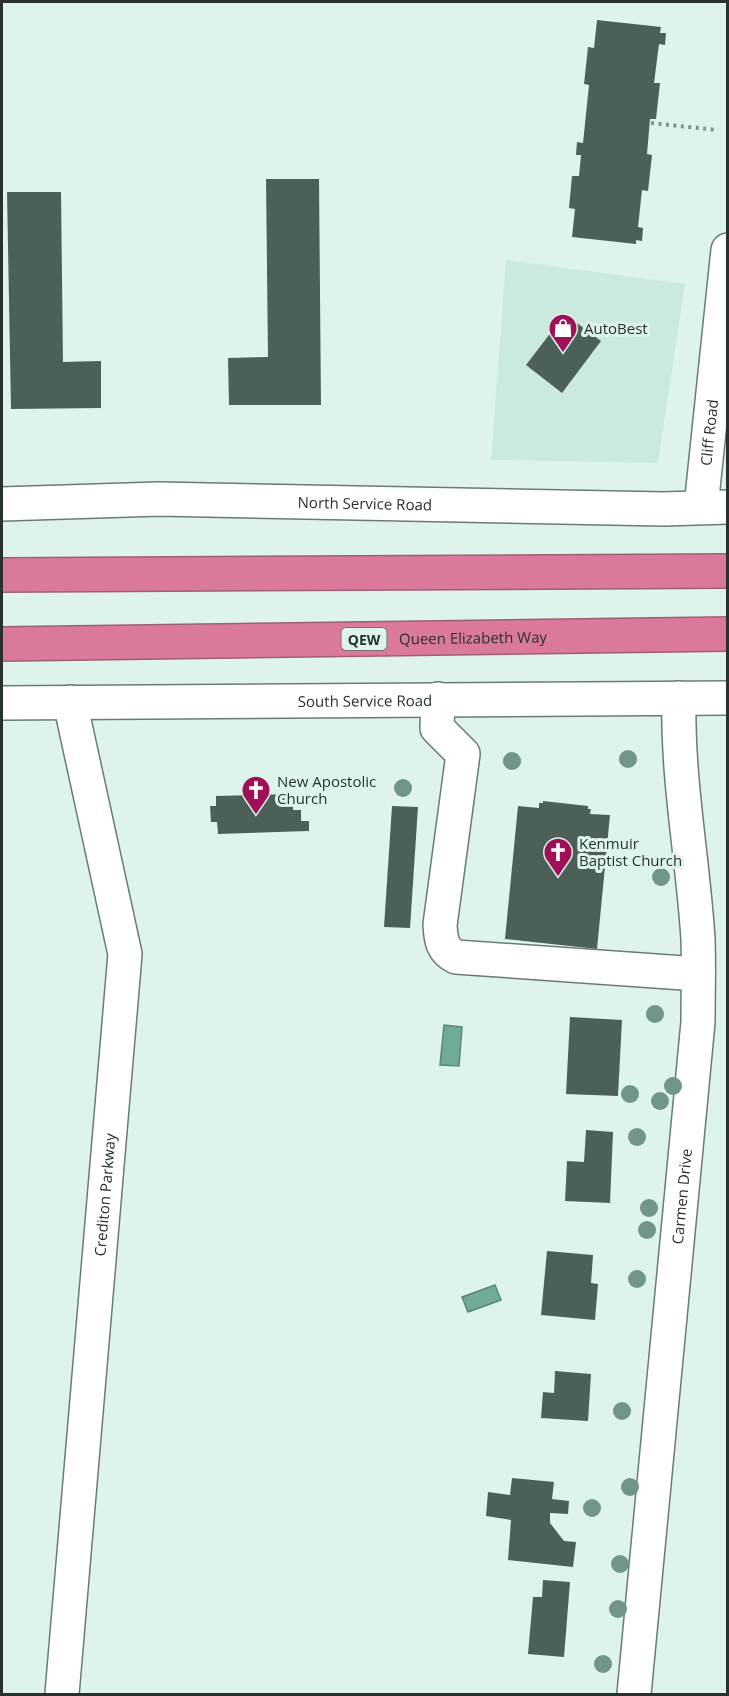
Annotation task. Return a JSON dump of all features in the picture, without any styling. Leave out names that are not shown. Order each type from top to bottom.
[{"type":"highway","points":[[2,575],[728,571]]},
{"type":"highway","name":"Queen Elizabeth Way","points":[[2,644],[728,634]]},
{"type":"street","name":"Cliff Road","points":[[714,507],[728,250]]},
{"type":"street","name":"North Service Road","points":[[2,504],[159,499],[591,508],[714,507]]},
{"type":"street","name":"Carmen Drive","points":[[634,1695],[698,1022],[698,940],[678,726],[679,698]]},
{"type":"street","name":"South Service Road","points":[[2,703],[728,698]]},
{"type":"street","points":[[438,699],[437,728],[463,754],[440,925],[442,942],[447,953],[456,957],[698,974]]},
{"type":"street","name":"Crediton Parkway","points":[[62,1695],[125,954],[70,702]]},
{"type":"path","points":[[651,123],[717,130]]},
{"type":"shaded area","points":[[506,260],[685,284],[658,463],[491,460]]},
{"type":"shaded area","points":[[444,1025],[462,1027],[459,1066],[440,1065]]},
{"type":"shaded area","points":[[495,1285],[501,1300],[468,1312],[462,1297]]},
{"type":"building","points":[[597,20],[661,27],[660,33],[666,33],[665,45],[659,44],[654,83],[660,83],[656,119],[650,119],[647,154],[652,155],[648,191],[642,190],[638,227],[643,228],[642,241],[636,240],[636,244],[572,237],[575,209],[569,208],[572,176],[579,176],[581,155],[576,155],[577,142],[583,143],[589,85],[584,84],[588,47],[594,48]]},
{"type":"building","points":[[266,179],[319,179],[321,405],[229,405],[228,358],[268,357]]},
{"type":"building","points":[[7,192],[61,192],[63,362],[101,361],[101,408],[11,409]]},
{"type":"building","name":"AutoBest","points":[[565,314],[601,341],[562,393],[526,365]]},
{"type":"building","name":"New Apostolic Church","points":[[293,794],[293,810],[301,810],[301,821],[309,821],[309,831],[218,834],[217,822],[211,822],[210,806],[216,806],[216,796]]},
{"type":"building","name":"Kenmuir Baptist Church","points":[[543,801],[588,806],[588,809],[591,809],[590,814],[610,815],[597,949],[505,939],[518,806],[539,808],[539,803]]},
{"type":"building","points":[[392,806],[418,807],[410,928],[384,927]]},
{"type":"building","points":[[570,1017],[622,1020],[618,1096],[566,1094]]},
{"type":"building","points":[[586,1130],[613,1132],[610,1203],[565,1201],[567,1161],[584,1162]]},
{"type":"building","points":[[547,1251],[593,1255],[591,1283],[598,1284],[595,1320],[541,1315]]},
{"type":"building","points":[[555,1371],[591,1374],[588,1421],[541,1418],[543,1392],[554,1393]]},
{"type":"building","points":[[512,1478],[554,1482],[552,1499],[569,1501],[568,1514],[550,1513],[550,1523],[564,1541],[576,1542],[573,1567],[508,1560],[511,1520],[486,1516],[488,1492],[510,1495]]},
{"type":"building","points":[[543,1580],[570,1582],[564,1657],[528,1654],[533,1597],[542,1597]]},
{"type":"place","name":"AutoBest","points":[[563,354]]},
{"type":"place","name":"New Apostolic Church","points":[[256,816]]},
{"type":"place","name":"Kenmuir Baptist Church","points":[[558,878]]}]
